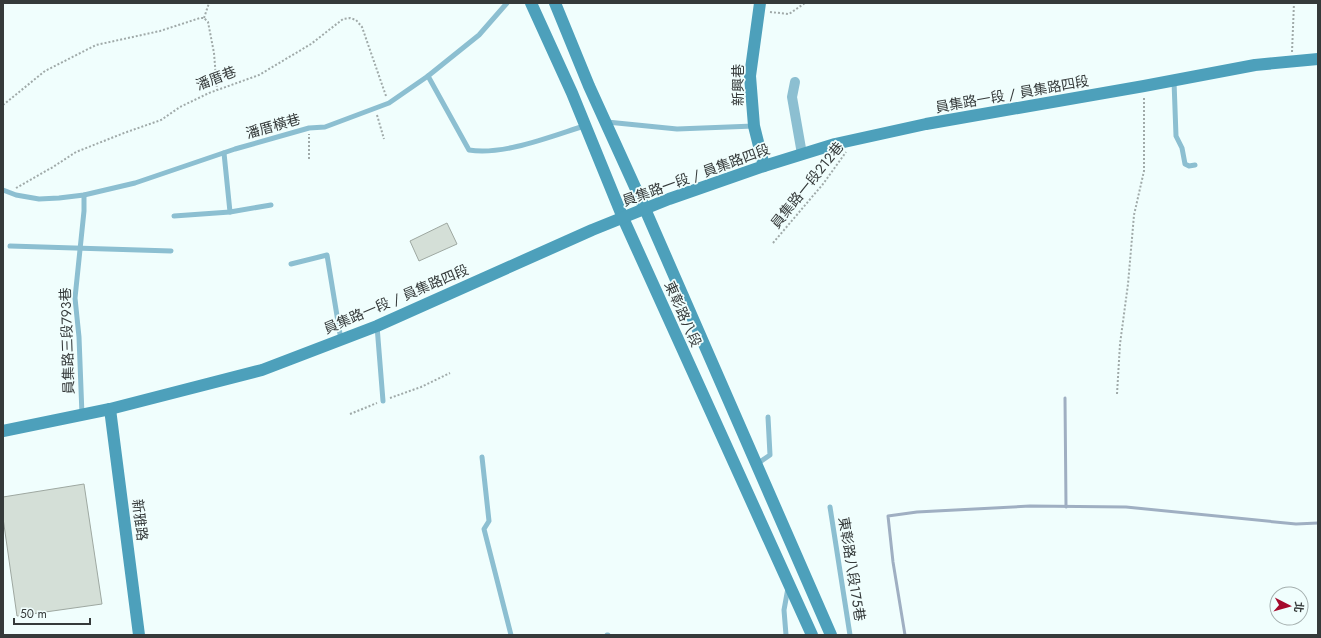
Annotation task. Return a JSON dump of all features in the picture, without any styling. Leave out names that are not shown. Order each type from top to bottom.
[{"type":"street","name":"東彰路八段","points":[[531,3],[572,93],[623,218],[812,635]]},
{"type":"street","name":"東彰路八段","points":[[555,3],[588,86],[645,209],[831,635]]},
{"type":"street","name":"新興巷","points":[[759,7],[750,76],[754,126],[764,166]]},
{"type":"street","name":"員集路一段 / 員集路四段","points":[[3,431],[110,409],[262,370],[377,326],[454,291],[645,209],[764,166],[835,144],[926,124],[1174,81],[1255,65],[1318,59]]},
{"type":"street","points":[[795,82],[792,97],[802,154]]},
{"type":"street","name":"新雅路","points":[[110,409],[139,635]]},
{"type":"lane","name":"潘厝橫巷","points":[[13,193],[39,199],[59,198],[84,195],[135,183],[224,153],[309,128],[325,127],[389,103],[428,76],[479,35],[507,3]]},
{"type":"lane","points":[[428,76],[469,150],[495,151],[586,126]]},
{"type":"lane","points":[[1174,81],[1176,139],[1182,148],[1185,164],[1195,166]]},
{"type":"lane","points":[[606,122],[677,129],[754,126]]},
{"type":"lane","points":[[224,153],[230,212]]},
{"type":"lane","points":[[3,190],[13,193]]},
{"type":"lane","name":"員集路三段793巷","points":[[82,415],[79,337],[75,298],[84,195]]},
{"type":"lane","points":[[174,216],[230,212],[271,205]]},
{"type":"lane","points":[[10,246],[170,251]]},
{"type":"lane","points":[[291,264],[327,255],[341,340]]},
{"type":"lane","points":[[377,326],[383,401]]},
{"type":"lane","points":[[756,465],[770,455],[768,417]]},
{"type":"lane","points":[[482,457],[488,521],[484,529],[512,635]]},
{"type":"lane","name":"東彰路八段175巷","points":[[830,507],[850,635]]},
{"type":"lane","points":[[786,635],[784,610],[789,584]]},
{"type":"path","points":[[204,18],[209,3]]},
{"type":"path","points":[[759,7],[789,14],[805,3]]},
{"type":"path","points":[[1292,62],[1294,3]]},
{"type":"path","points":[[204,18],[208,22],[214,53],[217,90]]},
{"type":"path","points":[[3,105],[45,71],[96,45],[204,18]]},
{"type":"path","name":"潘厝巷","points":[[13,193],[16,188],[76,152],[161,120],[180,107],[217,90],[259,75],[311,44],[343,19],[350,18],[356,20],[362,27],[389,103]]},
{"type":"path","points":[[1117,394],[1120,344],[1128,284],[1134,215],[1144,171],[1144,86]]},
{"type":"path","points":[[375,108],[384,140]]},
{"type":"path","points":[[309,128],[309,159]]},
{"type":"path","name":"員集路一段212巷","points":[[773,243],[823,184],[856,139]]},
{"type":"path","points":[[3,170],[3,190]]},
{"type":"path","points":[[350,414],[421,387],[450,373]]},
{"type":"building","points":[[447,223],[457,244],[419,261],[410,241]]},
{"type":"building","points":[[84,484],[102,604],[17,616],[3,518],[3,497]]},
{"type":"waterway","points":[[1065,398],[1066,507]]},
{"type":"waterway","points":[[905,635],[893,562],[888,516],[917,512],[1030,506],[1126,507],[1296,524],[1318,523]]}]
